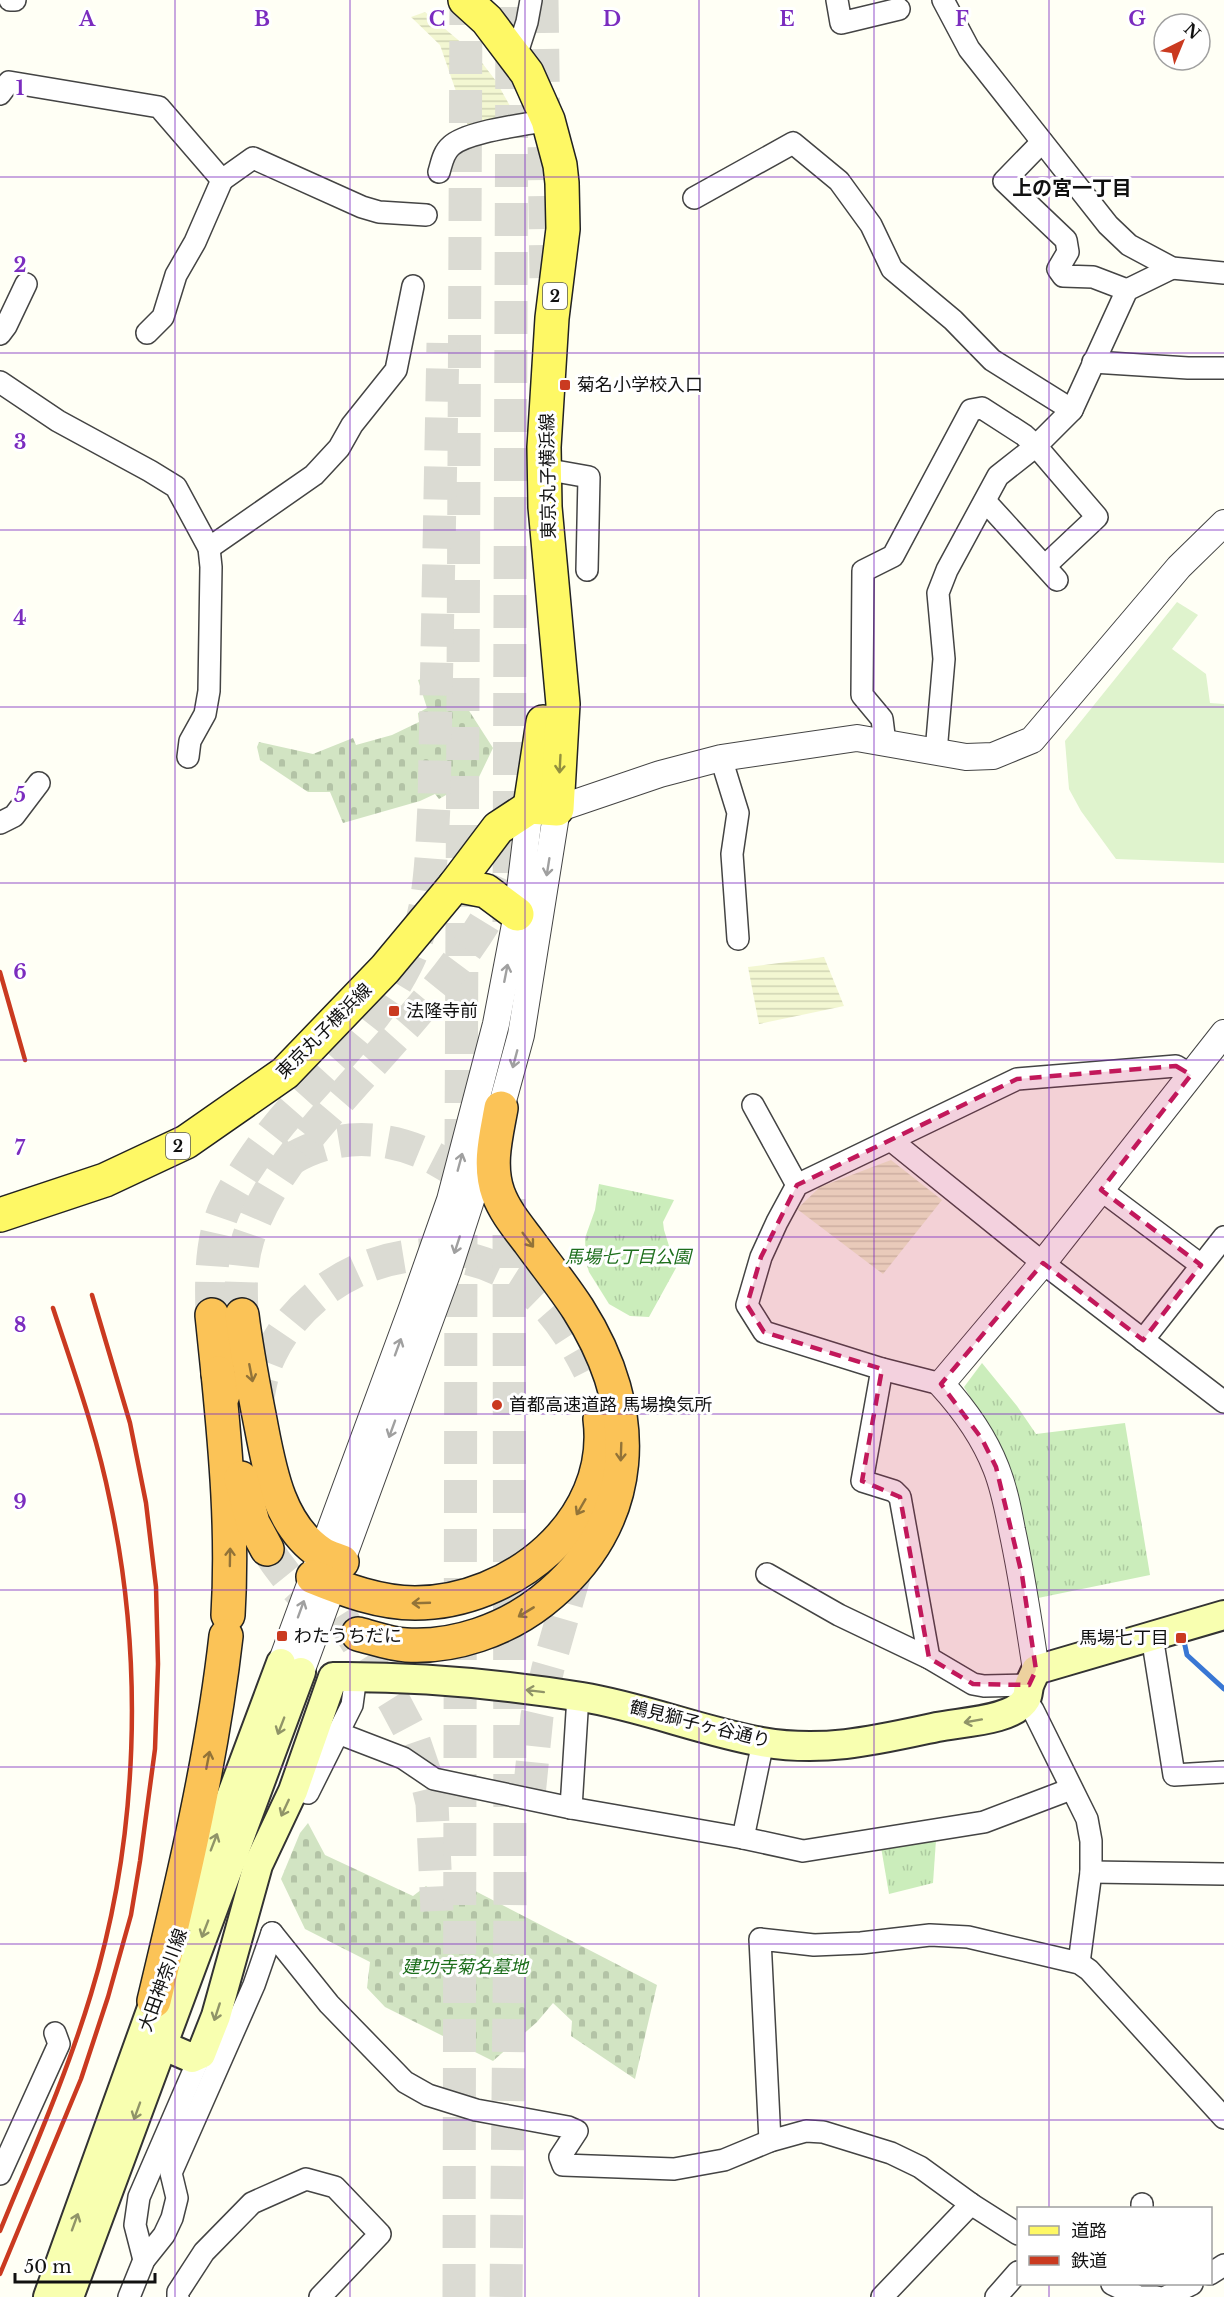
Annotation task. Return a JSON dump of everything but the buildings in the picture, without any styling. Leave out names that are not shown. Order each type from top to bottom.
[{"type":"highway","points":[[358,1634],[405,1645],[430,1645],[455,1641],[505,1624],[532,1609],[574,1573],[594,1548],[608,1520],[617,1491],[622,1432],[618,1399],[608,1368],[578,1310],[514,1222],[498,1192],[493,1152],[501,1108]]},
{"type":"highway","points":[[154,2001],[204,1784],[217,1708],[227,1626],[231,1544],[218,1373],[227,1315],[245,1344],[276,1492],[295,1527],[328,1569],[386,1600],[413,1604],[441,1602],[471,1595],[500,1585],[526,1569],[549,1550],[583,1506],[593,1482],[600,1455],[602,1428],[598,1400],[589,1370]]},
{"type":"highway","points":[[218,1373],[244,1493],[253,1523],[267,1549]]},
{"type":"main road","name":"東京丸子横浜線","points":[[0,1215],[105,1180],[186,1142],[285,1073],[385,969],[455,885],[498,828],[544,808],[562,704],[544,470],[551,330],[563,207],[560,165],[548,120],[527,73],[487,20],[465,0]]},
{"type":"main road","points":[[455,885],[486,891],[517,914]]},
{"type":"main road","name":"鶴見獅子ヶ谷通り","points":[[356,1676],[478,1683],[578,1696],[615,1702],[674,1720],[764,1742],[816,1746],[856,1744],[1006,1715],[1030,1685],[1152,1636],[1224,1615]]},
{"type":"main road","name":"大田神奈川線","points":[[48,2297],[154,2001],[291,1668]]},
{"type":"main road","name":"大田神奈川線","points":[[69,2297],[162,2045],[291,1668]]},
{"type":"main road","points":[[201,2055],[216,2016],[258,1865],[293,1791],[333,1677],[356,1676]]},
{"type":"main road","name":"大田神奈川線","points":[[162,2045],[192,2058],[201,2055]]},
{"type":"street","points":[[10,0],[15,0]]},
{"type":"street","points":[[516,57],[531,0]]},
{"type":"street","points":[[837,0],[841,23],[899,9]]},
{"type":"street","points":[[944,0],[969,49],[1108,225],[1129,245],[1172,268],[1224,273]]},
{"type":"street","points":[[0,94],[9,82],[159,107],[222,180]]},
{"type":"street","points":[[439,172],[444,154],[452,145],[466,136],[548,120]]},
{"type":"street","points":[[1042,142],[1004,181],[1066,240],[1068,252],[1058,269],[1063,276],[1093,277],[1127,290]]},
{"type":"street","points":[[694,198],[793,143],[839,181],[871,225],[892,269],[953,320],[992,360],[1072,410]]},
{"type":"street","points":[[147,333],[163,317],[176,275],[195,242],[222,180],[253,158],[362,207],[380,212],[426,215]]},
{"type":"street","points":[[936,752],[944,659],[938,593],[947,570],[998,476],[1036,446],[1072,410],[1127,290],[1172,268]]},
{"type":"street","points":[[0,334],[26,284]]},
{"type":"street","points":[[209,548],[314,475],[339,448],[352,425],[396,370],[413,286]]},
{"type":"street","points":[[1093,362],[1188,369],[1224,368]]},
{"type":"street","points":[[0,382],[58,421],[176,487],[209,548],[211,567],[209,691],[205,714],[190,741],[188,757]]},
{"type":"street","points":[[885,743],[882,719],[862,695],[862,571],[893,556],[971,410],[982,408],[1024,435],[1097,517],[1051,573],[986,501]]},
{"type":"street","points":[[544,470],[589,477],[587,570]]},
{"type":"street","points":[[544,808],[721,758],[857,738],[966,757],[993,756],[1032,740],[1179,567],[1224,523]]},
{"type":"street","points":[[721,758],[738,813],[732,854],[738,939]]},
{"type":"street","points":[[0,823],[14,816],[39,783]]},
{"type":"street","points":[[328,1569],[412,1308],[450,1200],[496,1024],[517,914],[544,808]]},
{"type":"street","points":[[291,1668],[328,1569],[448,1271],[501,1108],[521,1035],[544,808]]},
{"type":"street","points":[[941,1384],[1043,1263],[1191,1075],[1221,1041]]},
{"type":"street","points":[[1079,1963],[1091,1872],[1091,1841],[1087,1819],[1033,1710],[1022,1575],[1004,1491],[996,1467],[982,1439],[956,1400],[941,1384],[882,1369],[764,1332],[747,1305],[761,1257],[797,1185],[1017,1079],[1176,1066],[1191,1075]]},
{"type":"street","points":[[753,1105],[797,1185]]},
{"type":"street","points":[[892,1141],[1043,1263],[1224,1402]]},
{"type":"street","points":[[1101,1190],[1202,1266]]},
{"type":"street","points":[[1143,1340],[1224,1237]]},
{"type":"street","points":[[882,1369],[862,1481],[894,1491],[900,1497],[928,1658]]},
{"type":"street","points":[[767,1574],[839,1616],[928,1658],[973,1684],[984,1686],[1030,1685]]},
{"type":"street","points":[[1152,1636],[1174,1775],[1224,1772]]},
{"type":"street","points":[[308,1793],[352,1705],[356,1676]]},
{"type":"street","points":[[571,1808],[578,1696]]},
{"type":"street","points":[[338,1733],[403,1758],[434,1779],[571,1808],[743,1838],[803,1851],[984,1822],[1071,1789]]},
{"type":"street","points":[[743,1838],[764,1742]]},
{"type":"street","points":[[1091,1872],[1224,1874]]},
{"type":"street","points":[[129,2297],[144,2260],[164,2235],[172,2218],[177,2198],[171,2174],[254,1985],[272,1933],[329,2004],[405,2082],[428,2095],[476,2110],[568,2127],[578,2131],[560,2157],[563,2165],[674,2169],[724,2160],[770,2141],[806,2131],[823,2132],[879,2149],[920,2167],[1017,2233]]},
{"type":"street","points":[[770,2141],[760,1939],[814,1945],[861,1943],[930,1935],[968,1937],[1079,1963],[1089,1970],[1224,2118]]},
{"type":"street","points":[[0,2174],[59,2044],[55,2033]]},
{"type":"street","points":[[144,2260],[135,2225],[140,2197],[201,2055]]},
{"type":"street","points":[[178,2297],[178,2292],[204,2252],[252,2202],[306,2179],[335,2187],[380,2234],[320,2297]]},
{"type":"street","points":[[882,2297],[971,2204]]},
{"type":"street","points":[[996,2297],[1017,2273]]},
{"type":"street","points":[[1116,2285],[1139,2297],[1157,2297]]},
{"type":"street","points":[[1166,2297],[1188,2285]]},
{"type":"highlighted area","points":[[1176,1066],[1191,1075],[1101,1190],[1201,1265],[1143,1340],[1043,1263],[941,1384],[982,1439],[996,1467],[1022,1575],[1036,1670],[1029,1685],[973,1684],[929,1658],[900,1497],[862,1481],[882,1369],[764,1332],[747,1305],[761,1257],[797,1185],[1017,1079]]},
{"type":"green space","points":[[425,12],[476,55],[496,81],[514,113],[468,126],[440,45],[411,17]]},
{"type":"green space","points":[[1177,602],[1198,615],[1172,649],[1206,674],[1210,703],[1224,704],[1224,863],[1116,859],[1081,811],[1069,789],[1065,741]]},
{"type":"green space","points":[[438,673],[444,688],[449,687],[462,705],[466,706],[493,748],[465,806],[446,795],[439,799],[435,794],[420,801],[343,823],[330,792],[308,792],[260,760],[257,747],[259,742],[313,754],[353,738],[356,745],[392,735],[419,722],[418,713],[427,708],[418,680]]},
{"type":"green space","points":[[824,957],[844,1006],[759,1024],[748,967]]},
{"type":"green space","points":[[891,1160],[942,1200],[883,1274],[797,1209],[820,1187]]},
{"type":"green space","name":"馬場七丁目公園","points":[[599,1184],[674,1200],[663,1222],[676,1268],[649,1317],[630,1316],[609,1304],[589,1272],[586,1262],[585,1238],[595,1210]]},
{"type":"green space","points":[[982,1363],[1017,1406],[1036,1434],[1125,1423],[1150,1575],[1038,1598],[1014,1479],[998,1442],[964,1387]]},
{"type":"green space","name":"建功寺菊名墓地","points":[[308,1823],[325,1855],[413,1896],[426,1886],[442,1897],[454,1880],[657,1985],[635,2079],[571,2036],[572,2021],[553,2003],[537,2022],[493,2061],[385,2007],[367,1988],[370,1962],[305,1929],[281,1879],[300,1833]]},
{"type":"green space","points":[[936,1840],[933,1883],[889,1894],[881,1847]]},
{"type":"waterway","points":[[1184,1641],[1187,1655],[1224,1689]]},
{"type":"tunnel","points":[[461,1152],[466,0]]},
{"type":"tunnel","points":[[509,922],[512,0]]},
{"type":"tunnel","points":[[542,0],[546,280]]},
{"type":"tunnel","points":[[212,1315],[213,1255],[220,1221],[230,1197],[270,1136],[353,1042],[390,992],[414,947],[425,907],[434,805],[443,343]]},
{"type":"tunnel","points":[[242,1315],[245,1248],[255,1220],[274,1184],[310,1135],[452,969],[491,911],[507,880]]},
{"type":"tunnel","points":[[293,1158],[316,1147],[340,1141],[388,1142],[411,1148],[433,1158],[454,1170],[474,1186]]},
{"type":"tunnel","points":[[506,2297],[510,1904],[509,1199]]},
{"type":"tunnel","points":[[459,2297],[461,1231]]},
{"type":"tunnel","points":[[256,1410],[263,1374],[271,1353],[290,1324],[313,1299],[341,1279],[372,1265],[404,1257],[438,1255],[472,1260],[504,1272],[543,1302],[564,1328],[589,1370]]},
{"type":"tunnel","points":[[267,1549],[294,1586],[327,1617]]},
{"type":"tunnel","points":[[529,1795],[537,1716],[548,1668],[580,1556]]},
{"type":"tunnel","points":[[314,1574],[395,1703],[412,1735],[432,1803],[437,1911]]},
{"type":"railway","points":[[0,972],[25,1060]]},
{"type":"railway","points":[[0,2274],[81,2079],[108,1997],[131,1915],[155,1749],[158,1664],[156,1587],[146,1503],[130,1423],[92,1295]]},
{"type":"railway","points":[[0,2231],[60,2084],[91,1994],[107,1934],[119,1873],[127,1811],[131,1748],[132,1685],[121,1561],[99,1452],[53,1308]]},
{"type":"place","name":"菊名小学校入口","points":[[565,385]]},
{"type":"place","name":"法隆寺前","points":[[394,1011]]},
{"type":"place","name":"首都高速道路 馬場換気所","points":[[497,1405]]},
{"type":"place","name":"わたうちだに","points":[[282,1636]]},
{"type":"place","name":"馬場七丁目","points":[[1181,1638]]},
{"type":"district","name":"上の宮一丁目","points":[[1072,188]]}]
